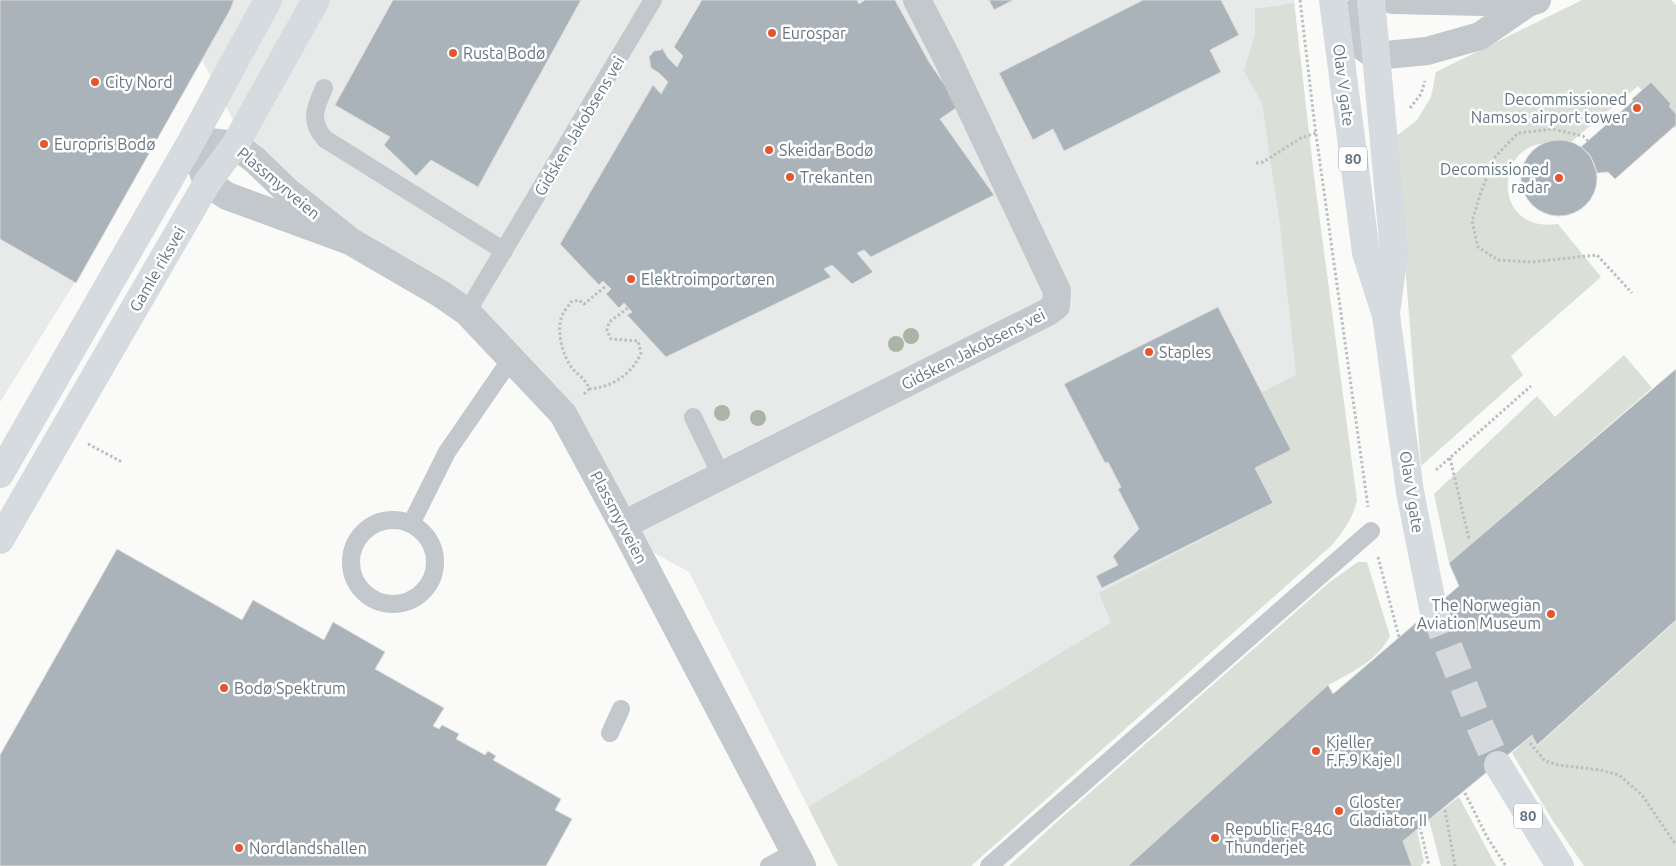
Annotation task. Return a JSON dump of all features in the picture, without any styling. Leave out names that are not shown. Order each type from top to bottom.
[{"type":"main road","points":[[0,474],[192,140],[268,0]]},
{"type":"main road","name":"Gamle riksvei","points":[[0,540],[207,183],[235,145],[316,0]]},
{"type":"main road","name":"Olav V gate","points":[[1333,0],[1366,254],[1386,315],[1410,492],[1433,608]]},
{"type":"main road","name":"Olav V gate","points":[[1370,0],[1394,252],[1386,315]]},
{"type":"main road","name":"80","points":[[1498,765],[1560,866]]},
{"type":"street","name":"Gidsken Jakobsens vei","points":[[623,525],[1046,313],[1056,306],[1057,291],[1048,270],[947,58],[917,0]]},
{"type":"street","points":[[1370,0],[1337,29],[1376,56],[1428,51],[1480,36],[1533,2]]},
{"type":"street","points":[[1393,0],[1533,2]]},
{"type":"street","name":"Plassmyrveien","points":[[192,140],[235,145],[255,160],[286,191],[350,241],[441,294],[467,312],[563,414],[799,859]]},
{"type":"street","points":[[192,140],[207,183]]},
{"type":"street","name":"Plassmyrveien","points":[[207,183],[227,196],[350,241]]},
{"type":"lane","name":"Gidsken Jakobsens vei","points":[[467,312],[653,0]]},
{"type":"lane","points":[[324,88],[315,112],[315,122],[318,131],[325,139],[504,251]]},
{"type":"lane","points":[[412,524],[447,452],[511,359]]},
{"type":"lane","points":[[693,417],[721,475]]},
{"type":"lane","points":[[387,520],[400,520],[412,524],[423,532],[431,543],[435,556],[434,570],[429,583],[420,594],[409,601],[395,604],[383,603],[362,591],[355,582],[351,569],[351,555],[355,542],[363,532],[374,524],[387,520]]},
{"type":"lane","points":[[989,866],[1371,531]]},
{"type":"lane","points":[[610,733],[621,709]]},
{"type":"lane","points":[[769,866],[799,859]]},
{"type":"path","points":[[1300,0],[1316,133],[1371,531],[1399,637]]},
{"type":"path","points":[[1405,113],[1421,94],[1426,77]]},
{"type":"path","points":[[1588,142],[1583,136],[1552,129],[1518,133],[1494,158],[1481,192],[1472,221],[1478,247],[1498,260],[1532,262],[1597,255],[1632,293]]},
{"type":"path","points":[[1256,163],[1263,162],[1301,138],[1316,133]]},
{"type":"path","points":[[589,389],[588,383],[571,365],[563,349],[561,319],[571,302],[579,300],[584,304],[608,286]]},
{"type":"path","points":[[583,395],[589,389],[613,382],[626,375],[636,365],[642,353],[638,341],[611,339],[607,330],[608,322],[628,308]]},
{"type":"path","points":[[1410,492],[1531,386]]},
{"type":"path","points":[[81,440],[122,462]]},
{"type":"path","points":[[1450,458],[1469,539]]},
{"type":"path","points":[[1530,743],[1545,761],[1558,766],[1600,770],[1619,775],[1642,795],[1676,845]]},
{"type":"path","points":[[1465,793],[1487,837],[1506,866]]},
{"type":"path","points":[[1445,810],[1455,866]]},
{"type":"path","points":[[1420,828],[1429,866]]},
{"type":"shaded area","points":[[0,0],[1294,0],[1314,177],[1357,501],[1111,622],[808,807],[689,572],[618,533],[547,415],[495,355],[425,293],[265,182],[202,60],[75,282],[0,402]]},
{"type":"shaded area","points":[[1582,0],[1671,0],[1676,5],[1676,128],[1670,126],[1638,86],[1565,147],[1542,144],[1524,150],[1513,164],[1508,181],[1510,198],[1518,213],[1534,223],[1558,224],[1601,277],[1511,356],[1523,375],[1421,466],[1395,137],[1417,120],[1431,97],[1436,72]]},
{"type":"shaded area","points":[[1294,3],[1314,177],[1357,501],[1350,519],[1332,545],[971,866],[838,866],[808,807],[1111,622],[1099,593],[1273,503],[1255,468],[1291,450],[1259,394],[1296,375],[1280,225],[1262,103],[1244,71],[1255,33],[1255,9]]},
{"type":"shaded area","points":[[1624,355],[1652,388],[1449,563],[1434,494],[1537,396],[1555,417]]},
{"type":"shaded area","points":[[1358,562],[1367,562],[1390,636],[1385,645],[1371,659],[1355,671],[1328,685],[1128,866],[1009,866],[1331,581]]},
{"type":"shaded area","points":[[1676,621],[1676,866],[1584,866],[1553,821],[1512,753],[1532,735],[1537,746]]},
{"type":"shaded area","points":[[1459,797],[1496,866],[1441,866],[1429,820]]},
{"type":"shaded area","points":[[1417,830],[1424,862],[1421,866],[1412,866],[1403,841]]},
{"type":"building","name":"City Nord","points":[[0,0],[234,0],[76,283],[0,239]]},
{"type":"building","points":[[393,0],[581,0],[478,187],[431,160],[416,176],[384,145],[390,137],[335,105]]},
{"type":"building","name":"Trekanten","points":[[702,0],[857,0],[859,4],[865,0],[895,0],[929,62],[959,106],[940,119],[994,195],[871,257],[864,250],[857,253],[873,272],[852,284],[832,265],[824,269],[831,277],[666,357],[627,315],[632,312],[624,303],[619,308],[606,294],[611,289],[603,281],[599,285],[560,244],[653,85],[661,94],[668,82],[651,68],[649,57],[654,51],[661,50],[662,48],[677,67],[683,56],[674,47]]},
{"type":"building","points":[[989,0],[1013,0],[994,10]]},
{"type":"building","points":[[1143,0],[1221,0],[1239,35],[1210,50],[1221,72],[1064,151],[1053,129],[1033,140],[999,73]]},
{"type":"building","name":"Decomissioned radar","points":[[1651,82],[1671,104],[1669,106],[1676,114],[1676,125],[1615,179],[1608,172],[1597,173],[1590,155],[1581,147],[1633,101],[1632,99]]},
{"type":"building","name":"Decomissioned radar","points":[[1552,140],[1566,140],[1580,146],[1591,157],[1597,171],[1594,193],[1586,205],[1566,216],[1552,216],[1538,210],[1527,199],[1521,185],[1521,171],[1527,157],[1538,146]]},
{"type":"building","points":[[1218,307],[1291,450],[1255,468],[1273,503],[1102,588],[1096,576],[1118,565],[1113,556],[1139,529],[1118,489],[1121,487],[1108,462],[1105,463],[1064,384]]},
{"type":"building","name":"The Norwegian Aviation Museum","points":[[1676,369],[1676,620],[1537,745],[1532,735],[1403,841],[1412,866],[1128,866],[1328,685],[1333,694],[1459,586],[1449,563]]},
{"type":"building","name":"Bodø Spektrum","points":[[117,549],[242,620],[253,600],[324,640],[333,622],[385,652],[375,669],[444,708],[433,726],[439,729],[442,725],[459,734],[456,739],[485,755],[488,751],[496,756],[493,760],[561,799],[555,810],[572,819],[546,866],[0,866],[0,755]]},
{"type":"tunnel","points":[[1433,608],[1476,717],[1498,765]]},
{"type":"place","name":"Eurospar","points":[[772,33]]},
{"type":"place","name":"Rusta Bodø","points":[[453,53]]},
{"type":"place","name":"City Nord","points":[[95,82]]},
{"type":"place","name":"Decommissioned Namsos airport tower","points":[[1637,108]]},
{"type":"place","name":"Europris Bodø","points":[[44,144]]},
{"type":"place","name":"Skeidar Bodø","points":[[769,150]]},
{"type":"place","name":"Trekanten","points":[[790,177]]},
{"type":"place","name":"Decomissioned radar","points":[[1559,178]]},
{"type":"place","name":"Elektroimportøren","points":[[631,279]]},
{"type":"place","name":"Staples","points":[[1149,352]]},
{"type":"place","name":"The Norwegian Aviation Museum","points":[[1551,614]]},
{"type":"place","name":"Bodø Spektrum","points":[[224,688]]},
{"type":"place","name":"Kjeller F.F.9 Kaje I","points":[[1316,751]]},
{"type":"place","name":"Gloster Gladiator II","points":[[1339,811]]},
{"type":"place","name":"Republic F-84G Thunderjet","points":[[1215,838]]},
{"type":"place","name":"Nordlandshallen","points":[[239,848]]}]
